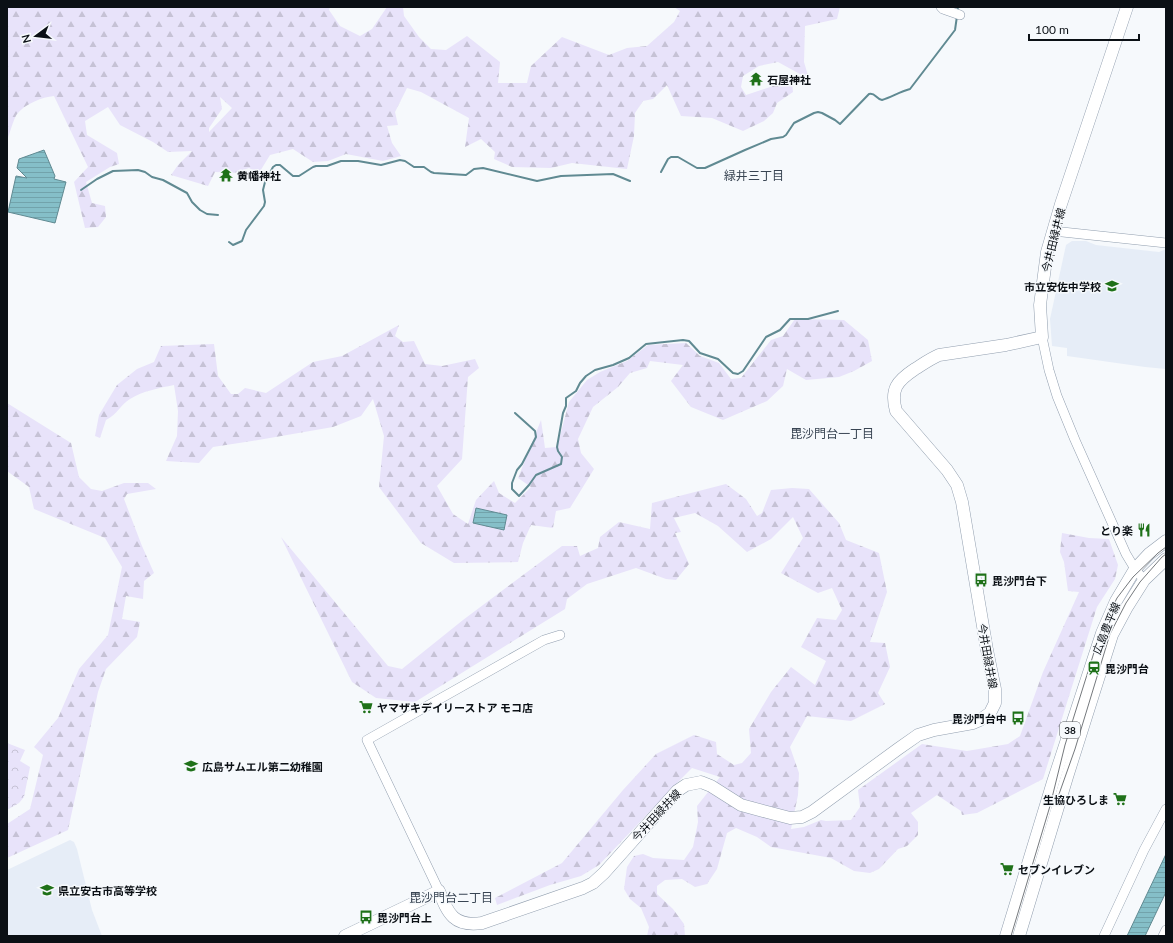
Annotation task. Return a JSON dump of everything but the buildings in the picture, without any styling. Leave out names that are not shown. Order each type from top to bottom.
[{"type":"main road","name":"今井田緑井線","points":[[438,891],[447,910],[460,922],[470,925],[482,923],[593,883],[604,873],[677,791],[686,785],[701,782],[711,786],[741,805],[790,818],[802,817],[812,812],[918,735],[934,730],[973,723],[990,713],[995,703],[995,689],[962,502],[957,485],[948,470],[896,411],[893,401],[894,393],[898,382],[907,374],[939,355],[1006,344],[1042,336],[1040,305],[1047,252],[1126,7]]},
{"type":"main road","name":"広島豊平線","points":[[1006,936],[1053,782],[1102,633],[1116,601],[1135,569],[1149,554],[1166,541]]},
{"type":"main road","name":"広島豊平線","points":[[1019,936],[1112,635],[1144,580],[1166,559]]},
{"type":"main road","points":[[345,936],[438,891]]},
{"type":"street","points":[[941,7],[960,15]]},
{"type":"street","points":[[1053,231],[1166,243]]},
{"type":"street","points":[[1042,336],[1049,370],[1057,396],[1075,440],[1126,554],[1144,580]]},
{"type":"street","points":[[438,891],[367,740],[544,640],[560,635]]},
{"type":"street","points":[[1104,936],[1144,850],[1166,809]]},
{"type":"street","points":[[1163,936],[1166,930]]},
{"type":"shaded area","name":"市立安佐中学校","points":[[1072,241],[1086,241],[1096,245],[1159,252],[1166,249],[1166,369],[1067,356],[1067,348],[1052,346],[1050,319],[1066,245]]},
{"type":"shaded area","name":"県立安古市高等学校","points":[[70,840],[74,842],[77,849],[92,910],[102,936],[7,936],[7,870]]},
{"type":"green space","points":[[7,7],[330,7],[329,10],[340,26],[360,36],[372,29],[387,7],[403,7],[404,16],[419,37],[431,49],[446,50],[467,36],[500,62],[498,83],[527,83],[531,66],[562,37],[609,55],[627,48],[647,46],[674,22],[680,11],[674,7],[840,7],[837,19],[805,26],[804,62],[809,79],[778,62],[759,66],[743,76],[741,87],[746,95],[776,85],[792,83],[793,92],[777,103],[773,113],[764,121],[743,131],[712,118],[681,116],[667,85],[653,99],[643,101],[635,113],[634,136],[627,169],[572,163],[551,168],[512,167],[494,159],[495,152],[481,139],[465,147],[469,118],[421,92],[407,88],[395,112],[398,125],[387,126],[392,143],[401,156],[383,161],[346,154],[328,161],[313,162],[293,149],[270,155],[259,173],[249,168],[234,173],[215,172],[208,186],[171,175],[178,165],[192,151],[168,152],[153,142],[120,125],[108,107],[85,121],[87,135],[117,153],[119,164],[110,167],[86,182],[92,203],[105,206],[106,217],[98,227],[85,228],[74,182],[88,167],[54,96],[34,102],[20,110],[14,119],[7,141]],"holes":[[[220,97],[232,108],[209,132],[209,128],[222,109]]]},
{"type":"green space","points":[[795,319],[844,320],[868,340],[872,361],[839,377],[806,380],[787,369],[783,386],[767,401],[723,420],[691,407],[671,381],[683,365],[650,361],[647,368],[630,373],[618,387],[593,407],[578,439],[581,453],[594,469],[570,508],[556,511],[553,528],[531,525],[523,543],[518,562],[454,563],[421,543],[379,487],[384,436],[373,399],[361,416],[333,427],[213,447],[199,463],[166,461],[177,436],[178,411],[174,385],[146,392],[130,399],[106,420],[100,438],[95,436],[99,415],[117,385],[137,369],[154,362],[161,346],[214,344],[218,376],[231,394],[238,394],[245,388],[266,393],[313,362],[342,356],[399,325],[395,336],[403,342],[414,341],[425,364],[442,366],[475,359],[479,368],[468,377],[462,459],[437,486],[453,514],[468,524],[476,500],[494,481],[499,493],[515,503],[531,487],[518,478],[541,420],[545,448],[557,447],[569,402],[587,380],[600,372],[627,361],[648,345],[686,343],[700,356],[719,363],[731,379],[741,378],[771,340],[783,336]]},
{"type":"green space","points":[[7,403],[71,443],[79,477],[91,489],[102,491],[124,483],[148,483],[156,489],[127,494],[124,499],[154,573],[144,581],[143,599],[126,596],[122,619],[140,622],[137,637],[106,669],[98,692],[68,830],[7,858],[7,824],[30,809],[43,755],[34,747],[58,718],[79,669],[108,635],[122,567],[105,538],[34,509],[29,487],[7,471]]},
{"type":"green space","points":[[726,484],[746,499],[757,516],[762,513],[771,490],[792,488],[809,489],[839,523],[846,540],[879,553],[887,592],[870,642],[885,643],[890,667],[878,693],[885,704],[851,721],[807,716],[790,747],[799,773],[798,795],[791,829],[804,827],[821,820],[851,820],[860,807],[858,790],[922,744],[967,751],[1008,744],[1020,736],[1043,672],[1079,592],[1068,591],[1064,562],[1060,552],[1062,533],[1089,538],[1109,539],[1118,565],[1115,579],[1097,607],[1043,779],[977,813],[962,815],[961,811],[937,795],[911,813],[918,822],[918,835],[907,846],[898,849],[879,869],[870,873],[854,871],[831,858],[771,847],[757,837],[736,828],[727,833],[717,869],[707,884],[695,887],[682,879],[665,880],[657,886],[657,894],[673,909],[684,924],[685,936],[647,936],[649,927],[641,908],[630,899],[624,889],[627,867],[634,856],[643,854],[653,858],[684,860],[693,847],[698,822],[697,806],[720,777],[692,768],[599,865],[581,876],[550,885],[497,905],[495,898],[562,863],[623,790],[656,754],[694,735],[716,742],[717,754],[734,765],[742,763],[751,753],[749,729],[771,692],[791,667],[815,685],[826,661],[801,647],[817,618],[836,620],[842,610],[832,588],[818,593],[781,573],[803,538],[793,517],[771,539],[747,552],[718,526],[695,513],[674,518],[681,532],[675,533],[689,564],[676,580],[666,579],[636,568],[587,584],[567,599],[565,609],[415,702],[376,698],[352,682],[281,537],[388,666],[402,669],[463,620],[562,546],[577,546],[580,556],[598,548],[600,537],[619,522],[650,529],[652,503]]},
{"type":"green space","points":[[7,743],[25,750],[20,761],[30,767],[24,797],[19,803],[7,810]]},
{"type":"water","points":[[44,150],[55,176],[54,179],[66,182],[55,223],[8,212],[16,176],[27,178],[17,168],[19,159]]},
{"type":"water","points":[[476,508],[507,515],[504,530],[473,523]]},
{"type":"water","points":[[1166,854],[1166,892],[1145,936],[1127,936]]},
{"type":"waterway","points":[[957,12],[958,7]]},
{"type":"waterway","points":[[661,172],[668,159],[671,157],[678,157],[697,168],[705,168],[771,139],[783,137],[794,123],[814,113],[822,113],[840,124],[869,94],[873,94],[882,100],[910,89],[955,30],[957,16]]},
{"type":"waterway","points":[[229,242],[233,245],[242,241],[246,230],[264,206],[265,202],[263,190],[265,182],[273,167],[276,165],[280,165],[293,176],[299,176],[313,167],[327,166],[341,161],[358,161],[381,165],[400,160],[405,161],[414,167],[424,167],[434,173],[466,175],[474,169],[483,168],[537,181],[561,176],[613,174],[630,181]]},
{"type":"waterway","points":[[81,190],[97,179],[113,171],[138,170],[145,172],[152,177],[163,180],[187,193],[192,202],[200,210],[207,214],[218,215]]},
{"type":"waterway","points":[[515,413],[535,431],[536,437],[522,464],[517,470],[512,483],[512,489],[519,496],[536,475],[561,464],[562,457],[557,447],[563,413],[566,406],[566,398],[576,391],[586,376],[595,370],[613,365],[629,358],[646,344],[683,340],[689,341],[700,353],[718,359],[733,373],[738,374],[743,371],[766,337],[780,330],[790,319],[808,319],[838,311]]},
{"type":"tram line","points":[[1011,936],[1050,806],[1065,745],[1101,630],[1117,598],[1133,577],[1166,547]]},
{"type":"tram line","points":[[1058,797],[1075,749],[1110,634],[1126,603],[1140,582],[1166,554]]},
{"type":"place","name":"石屋神社","points":[[756,79]]},
{"type":"place","name":"黄幡神社","points":[[226,175]]},
{"type":"place","name":"市立安佐中学校","points":[[1112,286]]},
{"type":"place","name":"とり楽","points":[[1144,530]]},
{"type":"place","name":"毘沙門台下","points":[[981,580]]},
{"type":"place","name":"毘沙門台","points":[[1094,668]]},
{"type":"place","name":"ヤマザキデイリーストア モコ店","points":[[366,707]]},
{"type":"place","name":"毘沙門台中","points":[[1018,718]]},
{"type":"place","name":"広島サムエル第二幼稚園","points":[[191,766]]},
{"type":"place","name":"生協ひろしま","points":[[1120,799]]},
{"type":"place","name":"セブンイレブン","points":[[1007,869]]},
{"type":"place","name":"県立安古市高等学校","points":[[47,890]]},
{"type":"place","name":"毘沙門台上","points":[[366,917]]},
{"type":"district","name":"緑井三丁目","points":[[754,175]]},
{"type":"district","name":"毘沙門台一丁目","points":[[832,433]]},
{"type":"district","name":"毘沙門台二丁目","points":[[451,897]]}]
